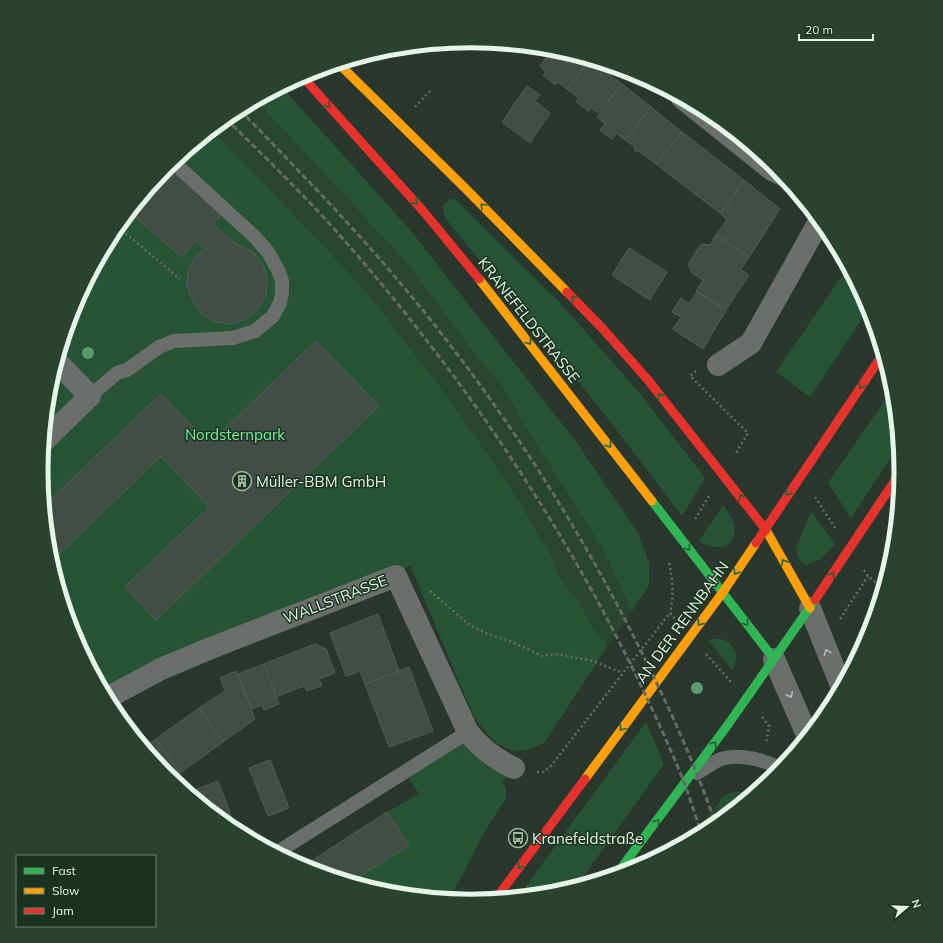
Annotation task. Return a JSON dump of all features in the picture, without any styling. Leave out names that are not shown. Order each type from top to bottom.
[{"type":"street","points":[[343,68],[482,205],[603,328],[723,474],[765,528],[810,608],[839,681]]},
{"type":"street","name":"KRANEFELDSTRASSE","points":[[307,81],[424,212],[552,371],[774,659]]},
{"type":"street","points":[[744,147],[752,154]]},
{"type":"street","points":[[718,365],[751,343],[816,226]]},
{"type":"street","name":"AN DER RENNBAHN","points":[[499,894],[722,592],[880,359]]},
{"type":"street","points":[[50,435],[90,396],[61,366]]},
{"type":"street","points":[[622,868],[692,776],[810,608],[895,481]]},
{"type":"street","name":"WALLSTRASSE","points":[[112,695],[161,669],[396,576],[468,732],[479,746],[492,756],[514,768]]},
{"type":"street","points":[[774,659],[806,731]]},
{"type":"lane","points":[[90,396],[117,373],[126,370],[159,347],[174,341],[233,338],[255,331],[273,316],[280,302],[282,281],[268,252],[255,237],[178,166]]},
{"type":"lane","points":[[281,850],[468,732]]},
{"type":"lane","points":[[692,776],[722,759],[743,757],[763,761],[776,766]]},
{"type":"path","points":[[123,231],[180,279]]},
{"type":"path","points":[[670,613],[673,600],[673,582],[668,562],[748,433],[690,376]]},
{"type":"path","points":[[800,476],[849,548]]},
{"type":"path","points":[[824,643],[868,576]]},
{"type":"path","points":[[403,592],[411,589],[431,592],[471,626],[488,634],[510,641],[542,656],[555,654],[593,661],[623,673]]},
{"type":"shaded area","points":[[260,105],[405,261],[485,367],[497,379],[510,396],[518,415],[601,546],[632,611],[608,645],[592,627],[579,600],[566,587],[557,571],[551,555],[511,488],[447,396],[366,291],[242,160],[215,135],[236,119]]},
{"type":"shaded area","points":[[718,804],[722,813],[692,833]]},
{"type":"green space","points":[[286,91],[411,231],[577,443],[638,533],[649,563],[649,585],[632,611],[601,546],[518,415],[512,401],[405,261],[260,105]]},
{"type":"green space","name":"Nordsternpark","points":[[215,135],[242,160],[366,291],[447,396],[511,488],[551,555],[557,571],[566,587],[579,600],[592,627],[608,645],[545,742],[533,748],[522,751],[512,750],[502,747],[486,733],[472,713],[410,565],[396,576],[112,696],[80,634],[62,581],[56,554],[49,499],[49,444],[56,389],[62,362],[80,309],[119,236],[153,192],[172,172],[192,153]]},
{"type":"green space","points":[[451,199],[455,199],[562,305],[642,396],[705,478],[682,516],[602,411],[446,219],[443,212],[444,205]]},
{"type":"green space","points":[[845,272],[865,314],[810,397],[776,372]]},
{"type":"green space","points":[[888,396],[894,452],[851,518],[828,483]]},
{"type":"green space","points":[[723,505],[731,516],[734,524],[735,532],[733,538],[730,543],[725,546],[712,547],[706,545],[699,541]]},
{"type":"green space","points":[[811,511],[835,544],[819,560],[806,565],[798,558],[796,549]]},
{"type":"green space","points":[[722,639],[729,643],[734,649],[737,657],[732,670],[708,640]]},
{"type":"green space","points":[[646,722],[664,764],[580,881],[522,892]]},
{"type":"green space","points":[[468,732],[514,768],[502,783],[506,787],[506,798],[484,833],[452,894],[389,887],[356,879],[408,845],[387,812],[419,794],[405,772]]},
{"type":"green space","points":[[736,791],[747,793],[722,813],[718,804],[722,797]]},
{"type":"building","points":[[548,55],[587,64],[567,89],[558,82],[555,85],[543,75],[546,72],[540,66]]},
{"type":"building","points":[[587,64],[600,68],[622,84],[598,113],[591,108],[589,111],[576,102],[579,98],[567,89]]},
{"type":"building","points":[[622,84],[651,107],[625,140],[616,133],[612,139],[600,130],[605,124],[597,117]]},
{"type":"building","points":[[527,86],[540,95],[535,101],[550,113],[530,143],[502,122]]},
{"type":"building","points":[[651,107],[682,132],[656,164],[639,151],[635,151],[635,147],[625,140]]},
{"type":"building","points":[[682,132],[744,180],[721,214],[656,164]]},
{"type":"building","points":[[173,171],[223,213],[212,224],[236,244],[253,252],[263,264],[267,280],[266,294],[258,309],[246,319],[230,324],[215,322],[201,314],[193,302],[187,285],[188,271],[195,257],[206,249],[196,241],[182,257],[134,216],[153,192]]},
{"type":"building","points":[[744,180],[780,209],[749,257],[716,235],[727,220],[721,214]]},
{"type":"building","points":[[716,235],[749,257],[741,270],[749,275],[726,310],[696,291],[703,280],[692,273],[688,265],[701,244],[710,245]]},
{"type":"building","points":[[629,248],[667,272],[650,300],[612,275]]},
{"type":"building","points":[[697,292],[726,310],[703,349],[673,329],[681,317],[672,312],[681,298],[689,304]]},
{"type":"building","name":"Müller-BBM GmbH","points":[[316,341],[379,406],[156,620],[125,587],[209,507],[161,456],[57,557],[49,501],[161,394],[209,444]]},
{"type":"building","points":[[378,614],[399,671],[365,684],[360,671],[346,676],[330,633]]},
{"type":"building","points":[[315,644],[326,649],[335,673],[319,679],[322,686],[307,691],[304,686],[276,697],[264,664]]},
{"type":"building","points":[[264,664],[279,704],[264,710],[262,705],[252,709],[238,674]]},
{"type":"building","points":[[409,667],[433,731],[389,747],[365,684]]},
{"type":"building","points":[[236,671],[255,719],[223,742],[199,708],[225,691],[220,678]]},
{"type":"building","points":[[199,708],[223,742],[180,773],[156,739]]},
{"type":"building","points":[[156,739],[180,773],[177,775],[148,745]]},
{"type":"building","points":[[270,760],[289,808],[268,816],[249,768]]},
{"type":"building","points":[[218,781],[233,822],[200,796],[197,789]]},
{"type":"building","points":[[387,812],[409,845],[356,879],[309,863]]},
{"type":"railway","points":[[244,114],[302,174],[383,262],[437,327],[470,371],[532,460],[589,553],[640,649],[681,736],[714,819]]},
{"type":"railway","points":[[230,123],[323,216],[389,292],[439,356],[532,489],[574,559],[613,630],[649,703],[682,777],[700,828]]},
{"type":"traffic: fast","points":[[652,501],[774,659]]},
{"type":"traffic: fast","points":[[621,868],[727,726],[815,600]]},
{"type":"traffic: slow","points":[[343,68],[466,189],[567,292]]},
{"type":"traffic: slow","points":[[479,279],[652,501]]},
{"type":"traffic: slow","points":[[766,530],[810,608]]},
{"type":"traffic: slow","points":[[585,779],[723,592],[756,543]]},
{"type":"traffic: jam","points":[[307,81],[424,212],[479,279]]},
{"type":"traffic: jam","points":[[567,292],[603,329],[648,380],[766,530]]},
{"type":"traffic: jam","points":[[756,543],[880,359]]},
{"type":"traffic: jam","points":[[815,600],[895,481]]},
{"type":"traffic: jam","points":[[500,894],[585,779]]},
{"type":"place","name":"Müller-BBM GmbH","points":[[242,481]]},
{"type":"place","name":"Kranefeldstraße","points":[[518,838]]}]
